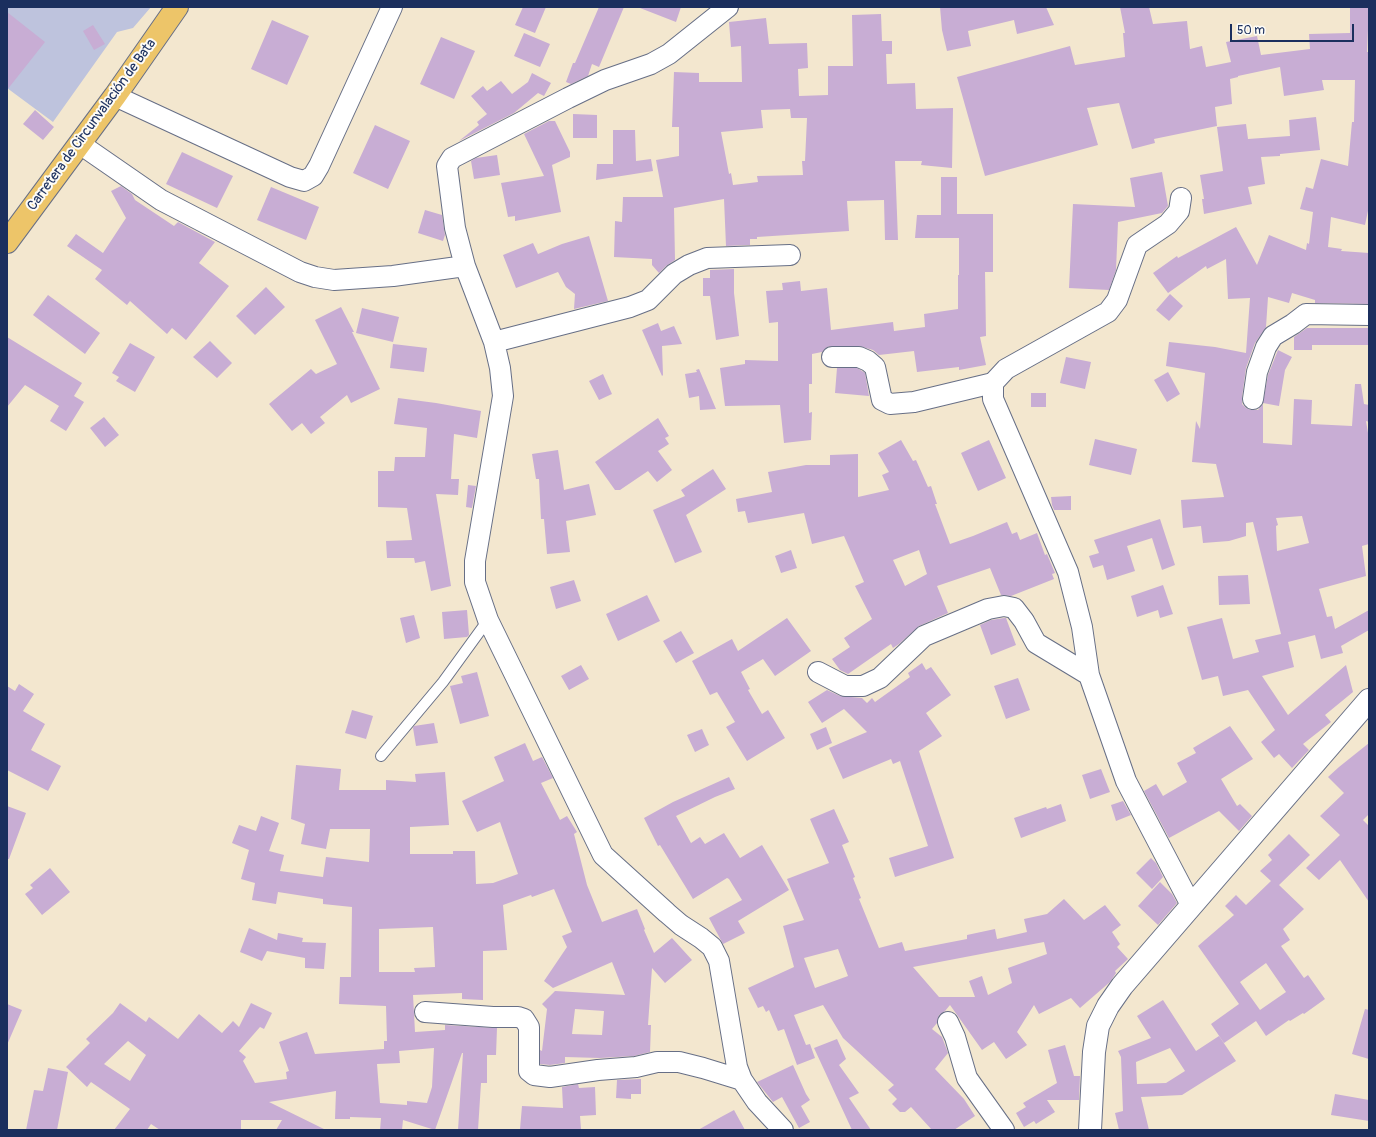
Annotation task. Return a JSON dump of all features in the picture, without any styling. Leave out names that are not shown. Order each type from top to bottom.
[{"type":"main road","name":"Carretera de Circunvalación de Bata","points":[[7,242],[115,96],[177,7]]},
{"type":"street","points":[[115,96],[290,177],[304,181],[313,176],[319,166],[392,7]]},
{"type":"street","points":[[728,7],[669,54],[651,64],[605,80],[452,158],[448,166],[448,174],[455,228],[465,266],[494,342],[500,368],[503,396],[475,561],[475,582],[488,620],[603,855],[681,925],[712,947],[719,961],[737,1067],[742,1080],[757,1102],[783,1130]]},
{"type":"street","points":[[80,144],[161,200],[300,272],[315,277],[334,280],[393,276],[465,266]]},
{"type":"street","points":[[832,356],[859,357],[868,361],[875,368],[882,400],[890,404],[914,402],[993,383],[1006,369],[1108,312],[1117,300],[1137,245],[1168,224],[1179,211],[1181,198]]},
{"type":"street","points":[[494,342],[630,307],[648,300],[674,274],[688,265],[707,258],[790,255]]},
{"type":"street","points":[[1253,399],[1257,372],[1266,347],[1273,336],[1306,314],[1369,315]]},
{"type":"street","points":[[993,383],[993,399],[1068,572],[1082,627],[1089,675],[1126,781],[1191,905]]},
{"type":"street","points":[[818,672],[845,686],[863,686],[880,678],[924,636],[988,609],[1004,606],[1014,608],[1024,621],[1036,643],[1089,675]]},
{"type":"street","points":[[1090,1130],[1094,1052],[1098,1026],[1122,986],[1191,905],[1367,706]]},
{"type":"street","points":[[424,1012],[493,1017],[518,1017],[524,1019],[529,1027],[529,1071],[534,1075],[550,1078],[598,1070],[636,1067],[657,1062],[679,1062],[742,1080]]},
{"type":"street","points":[[948,1022],[955,1037],[967,1078],[1004,1130]]},
{"type":"lane","points":[[381,756],[443,682],[488,620]]},
{"type":"shaded area","points":[[7,7],[151,7],[133,28],[117,32],[53,122],[7,88]]},
{"type":"building","points":[[523,7],[546,7],[535,33],[515,25]]},
{"type":"building","points":[[599,7],[624,7],[599,67],[592,64],[588,76],[571,84],[566,82],[573,63],[575,63]]},
{"type":"building","points":[[640,7],[681,7],[676,22]]},
{"type":"building","points":[[940,7],[1046,7],[1054,25],[1017,34],[1014,20],[968,31],[971,46],[947,51],[942,30]]},
{"type":"building","points":[[1120,7],[1149,7],[1153,24],[1187,21],[1190,49],[1202,46],[1206,67],[1231,62],[1226,42],[1257,36],[1261,55],[1310,49],[1309,34],[1350,33],[1350,7],[1369,7],[1367,52],[1369,52],[1369,206],[1365,225],[1331,217],[1328,247],[1342,249],[1341,251],[1369,253],[1369,304],[1315,303],[1315,300],[1292,293],[1289,303],[1268,297],[1266,327],[1255,343],[1246,368],[1242,397],[1242,404],[1251,410],[1258,410],[1263,404],[1263,443],[1292,445],[1294,399],[1312,400],[1311,424],[1352,426],[1355,384],[1361,384],[1364,404],[1369,405],[1369,422],[1366,421],[1369,439],[1369,544],[1362,546],[1366,576],[1319,589],[1327,617],[1332,616],[1335,629],[1369,610],[1369,630],[1341,646],[1343,653],[1321,659],[1315,635],[1288,642],[1294,667],[1262,676],[1288,715],[1346,665],[1353,692],[1325,715],[1331,722],[1303,744],[1309,750],[1292,768],[1279,754],[1274,758],[1261,742],[1275,730],[1248,690],[1223,696],[1218,676],[1202,680],[1187,627],[1222,618],[1233,659],[1259,652],[1255,640],[1281,634],[1253,522],[1246,523],[1246,536],[1229,541],[1203,543],[1201,526],[1183,528],[1181,500],[1224,497],[1216,464],[1192,462],[1196,421],[1200,429],[1205,373],[1166,366],[1169,342],[1215,347],[1246,353],[1250,298],[1228,299],[1226,259],[1207,269],[1206,266],[1168,293],[1153,273],[1177,256],[1178,258],[1236,227],[1257,265],[1269,235],[1306,250],[1307,243],[1309,244],[1313,212],[1300,209],[1306,187],[1313,189],[1321,159],[1348,166],[1352,122],[1354,122],[1355,80],[1322,80],[1324,90],[1284,96],[1280,67],[1238,76],[1230,79],[1232,104],[1215,107],[1217,126],[1154,139],[1155,143],[1132,149],[1119,103],[1087,108],[1098,145],[985,176],[957,77],[1070,46],[1075,65],[1125,57],[1123,33],[1125,33]],"holes":[[[1302,516],[1309,543],[1277,551],[1276,526],[1278,525],[1276,518]]]},
{"type":"building","points":[[7,12],[45,42],[7,90]]},
{"type":"building","points":[[881,14],[882,41],[892,41],[892,54],[886,54],[887,84],[915,83],[916,109],[953,108],[952,168],[921,165],[922,161],[895,161],[898,240],[885,240],[884,200],[847,201],[849,231],[757,237],[757,239],[750,239],[750,245],[726,246],[724,199],[674,208],[675,260],[659,273],[652,265],[652,259],[614,257],[615,221],[622,222],[623,197],[663,197],[656,160],[679,156],[679,127],[672,127],[674,72],[699,73],[699,82],[742,82],[741,46],[731,47],[729,22],[766,18],[769,44],[807,43],[808,68],[798,69],[799,96],[828,95],[828,66],[853,66],[852,15]],"holes":[[[790,109],[791,118],[807,118],[805,161],[802,161],[803,175],[757,176],[758,182],[733,185],[731,173],[729,174],[721,132],[763,128],[761,110]]]},
{"type":"building","points":[[272,20],[309,36],[287,85],[251,69]]},
{"type":"building","points":[[93,25],[105,44],[94,50],[83,31]]},
{"type":"building","points":[[524,33],[550,44],[540,67],[514,56]]},
{"type":"building","points":[[441,37],[475,51],[454,99],[420,84]]},
{"type":"building","points":[[532,73],[551,83],[544,96],[538,93],[514,113],[459,141],[479,125],[477,122],[487,114],[471,96],[483,86],[487,91],[501,81],[512,94],[528,82]]},
{"type":"building","points":[[35,110],[54,127],[43,140],[23,124]]},
{"type":"building","points":[[573,114],[597,115],[597,138],[573,138]]},
{"type":"building","points":[[1316,117],[1320,150],[1280,154],[1280,156],[1261,157],[1265,184],[1248,187],[1252,204],[1204,214],[1202,199],[1204,199],[1200,175],[1223,171],[1217,127],[1246,124],[1248,139],[1290,136],[1289,120]]},
{"type":"building","points":[[549,121],[555,121],[570,152],[570,157],[552,165],[561,212],[515,221],[515,216],[508,217],[501,183],[544,176],[524,134]]},
{"type":"building","points":[[375,125],[410,141],[388,189],[353,173]]},
{"type":"building","points":[[613,130],[635,130],[636,161],[651,159],[653,171],[596,180],[597,164],[613,164]]},
{"type":"building","points":[[182,152],[233,176],[217,208],[166,184]]},
{"type":"building","points":[[497,155],[500,175],[474,179],[471,161],[476,158]]},
{"type":"building","points":[[1162,172],[1168,206],[1162,213],[1118,222],[1116,270],[1109,290],[1069,288],[1073,204],[1135,207],[1130,178]]},
{"type":"building","points":[[941,177],[957,177],[957,214],[993,214],[993,272],[985,272],[986,336],[980,337],[986,365],[959,370],[959,367],[917,372],[914,351],[879,355],[873,350],[859,346],[827,347],[822,352],[812,354],[812,384],[809,384],[809,413],[812,412],[811,440],[784,443],[780,405],[725,406],[720,368],[745,364],[745,360],[778,361],[778,322],[769,323],[766,291],[783,290],[782,283],[800,281],[801,291],[827,288],[831,330],[893,322],[894,331],[925,327],[924,314],[958,309],[959,238],[915,238],[917,215],[941,215]]},
{"type":"building","points":[[121,186],[132,194],[135,200],[174,226],[178,222],[215,242],[199,263],[229,286],[186,340],[172,328],[167,334],[130,301],[127,305],[95,279],[102,270],[67,246],[76,234],[103,253],[126,218],[111,191]]},
{"type":"building","points":[[271,187],[319,207],[306,240],[257,220]]},
{"type":"building","points":[[425,210],[442,215],[445,235],[443,241],[418,233]]},
{"type":"building","points":[[589,236],[608,301],[574,309],[575,294],[566,287],[558,272],[516,288],[503,255],[533,243],[538,254],[562,244]]},
{"type":"building","points":[[734,269],[734,293],[739,336],[716,340],[710,296],[703,296],[703,278],[710,278],[710,270]]},
{"type":"building","points":[[266,287],[285,307],[255,335],[236,316]]},
{"type":"building","points":[[1170,294],[1183,306],[1169,321],[1156,310]]},
{"type":"building","points":[[48,295],[100,333],[85,354],[33,315]]},
{"type":"building","points":[[341,307],[380,389],[351,403],[347,395],[320,417],[325,423],[311,434],[302,423],[292,431],[269,404],[311,369],[316,374],[337,364],[315,320]]},
{"type":"building","points":[[362,308],[399,317],[393,342],[356,333]]},
{"type":"building","points":[[658,323],[661,331],[674,326],[682,344],[662,346],[662,376],[642,330]]},
{"type":"building","points":[[1307,328],[1369,328],[1369,345],[1312,345],[1312,350],[1294,350],[1294,337]]},
{"type":"building","points":[[7,337],[82,383],[74,396],[84,402],[66,431],[50,421],[59,406],[25,385],[7,407]]},
{"type":"building","points":[[210,341],[232,363],[217,378],[193,357]]},
{"type":"building","points":[[130,343],[155,357],[135,392],[116,381],[119,377],[112,373]]},
{"type":"building","points":[[393,344],[427,348],[424,372],[390,368]]},
{"type":"building","points":[[1278,350],[1292,357],[1285,370],[1279,406],[1263,403],[1268,375]]},
{"type":"building","points":[[1066,357],[1091,362],[1085,389],[1060,383]]},
{"type":"building","points":[[837,368],[857,368],[865,373],[869,396],[835,393]]},
{"type":"building","points":[[699,369],[716,409],[700,410],[699,396],[689,398],[685,374],[697,372],[696,370]]},
{"type":"building","points":[[1168,372],[1180,394],[1167,402],[1154,380]]},
{"type":"building","points":[[603,374],[612,394],[599,400],[589,381]]},
{"type":"building","points":[[1031,393],[1046,393],[1046,407],[1031,407]]},
{"type":"building","points":[[398,398],[481,411],[477,438],[454,434],[451,479],[459,479],[458,495],[436,494],[451,586],[431,591],[425,561],[415,563],[414,558],[387,558],[386,541],[412,540],[407,508],[378,507],[378,471],[394,471],[395,457],[425,457],[427,428],[394,424]]},
{"type":"building","points":[[104,417],[119,435],[105,447],[90,428]]},
{"type":"building","points":[[658,418],[669,436],[665,438],[669,444],[658,451],[672,470],[657,482],[648,471],[620,490],[615,490],[595,462]]},
{"type":"building","points":[[1095,439],[1137,449],[1131,475],[1089,465]]},
{"type":"building","points":[[901,440],[913,461],[916,460],[928,487],[931,486],[937,504],[935,504],[950,544],[1007,522],[1012,534],[1017,532],[1020,540],[1037,533],[1045,555],[1047,554],[1055,573],[1052,574],[1054,579],[1011,596],[1001,595],[990,568],[937,586],[948,613],[919,626],[899,644],[893,648],[891,644],[848,674],[840,670],[832,659],[850,647],[844,638],[872,619],[855,586],[864,582],[844,536],[812,544],[804,513],[748,523],[745,511],[738,512],[736,499],[772,492],[768,472],[806,465],[830,465],[830,455],[858,454],[858,497],[889,490],[882,475],[889,472],[878,453]],"holes":[[[919,550],[927,574],[905,586],[893,560]]]},
{"type":"building","points":[[989,440],[1006,478],[978,491],[961,453]]},
{"type":"building","points":[[558,450],[564,490],[589,484],[596,515],[566,521],[570,552],[547,554],[544,519],[541,519],[539,479],[536,479],[532,454]]},
{"type":"building","points":[[713,469],[726,489],[686,515],[702,552],[675,563],[653,510],[685,496],[681,490]]},
{"type":"building","points":[[468,485],[476,486],[472,508],[466,507]]},
{"type":"building","points":[[1071,496],[1071,510],[1054,510],[1051,497]]},
{"type":"building","points":[[1160,519],[1175,565],[1162,570],[1152,538],[1127,546],[1135,571],[1107,580],[1103,565],[1093,568],[1089,556],[1099,553],[1094,540]]},
{"type":"building","points":[[791,550],[797,568],[781,573],[775,556]]},
{"type":"building","points":[[1248,575],[1250,604],[1219,605],[1218,576]]},
{"type":"building","points":[[574,580],[581,601],[556,609],[550,587]]},
{"type":"building","points":[[1163,585],[1173,614],[1160,618],[1158,610],[1137,617],[1131,596]]},
{"type":"building","points":[[647,595],[660,621],[618,641],[606,614]]},
{"type":"building","points":[[467,610],[469,635],[467,637],[444,639],[442,612]]},
{"type":"building","points":[[414,615],[420,638],[406,643],[400,618]]},
{"type":"building","points":[[787,618],[811,651],[775,676],[763,659],[741,672],[750,689],[748,690],[762,714],[768,710],[785,738],[747,761],[726,727],[735,722],[717,692],[710,695],[692,661],[732,639],[738,651]]},
{"type":"building","points":[[1006,618],[1016,645],[991,655],[980,625],[991,620]]},
{"type":"building","points":[[681,631],[694,653],[676,663],[663,641]]},
{"type":"building","points":[[922,663],[926,670],[931,667],[951,695],[926,713],[942,736],[919,751],[954,858],[895,877],[889,858],[928,846],[900,761],[893,764],[891,759],[843,779],[829,748],[867,732],[844,709],[822,723],[808,702],[827,690],[840,696],[862,698],[867,703],[872,698],[875,702],[910,677],[908,673]]},
{"type":"building","points":[[581,665],[589,679],[569,690],[561,676]]},
{"type":"building","points":[[477,672],[489,716],[460,724],[450,686],[463,683],[461,676]]},
{"type":"building","points":[[1018,678],[1030,710],[1006,719],[994,686]]},
{"type":"building","points":[[19,684],[34,694],[23,711],[45,724],[31,750],[61,766],[48,791],[7,770],[7,686],[15,691]]},
{"type":"building","points":[[352,710],[373,716],[366,739],[345,733]]},
{"type":"building","points":[[434,723],[438,743],[416,746],[414,726]]},
{"type":"building","points":[[1230,726],[1253,759],[1221,779],[1237,806],[1240,804],[1252,816],[1239,831],[1219,811],[1169,838],[1144,791],[1156,784],[1163,796],[1187,782],[1177,763],[1196,753],[1193,748]]},
{"type":"building","points":[[826,727],[832,743],[817,750],[810,734]]},
{"type":"building","points":[[702,729],[709,745],[695,752],[687,735]]},
{"type":"building","points":[[525,743],[533,761],[542,757],[553,778],[541,783],[560,820],[567,816],[577,832],[574,834],[587,885],[602,922],[637,909],[654,953],[672,938],[692,960],[665,983],[652,968],[648,1025],[651,1025],[650,1052],[634,1056],[600,1058],[565,1057],[565,1063],[550,1065],[540,1064],[540,1050],[542,1051],[547,1009],[542,1004],[555,991],[625,995],[612,962],[553,988],[544,981],[567,947],[562,936],[572,932],[554,889],[503,905],[507,950],[483,951],[483,1000],[462,999],[462,993],[413,995],[415,1032],[445,1030],[445,1025],[497,1028],[496,1055],[487,1055],[487,1083],[481,1083],[478,1130],[458,1130],[462,1053],[435,1130],[403,1120],[402,1130],[380,1130],[381,1118],[350,1117],[350,1119],[335,1119],[336,1091],[269,1102],[326,1130],[276,1130],[282,1120],[241,1120],[241,1130],[160,1130],[151,1124],[147,1130],[114,1130],[130,1109],[91,1082],[87,1087],[66,1067],[90,1043],[86,1039],[113,1013],[120,1003],[146,1022],[149,1017],[178,1039],[199,1014],[222,1033],[233,1021],[239,1027],[251,1003],[272,1013],[264,1029],[260,1027],[239,1051],[246,1057],[243,1061],[255,1083],[287,1079],[286,1072],[289,1071],[279,1042],[307,1032],[315,1054],[384,1049],[384,1041],[387,1041],[386,1006],[339,1004],[340,977],[351,977],[352,907],[323,904],[323,899],[278,892],[276,904],[252,900],[255,883],[241,879],[249,850],[232,843],[239,825],[256,831],[261,816],[279,823],[269,851],[284,855],[280,871],[323,877],[326,857],[369,862],[370,829],[330,829],[326,849],[301,844],[305,824],[291,819],[296,765],[341,769],[339,790],[386,790],[386,780],[416,782],[415,774],[445,772],[449,825],[410,827],[410,854],[453,854],[453,851],[475,851],[476,884],[493,883],[518,874],[500,822],[477,832],[462,801],[504,781],[494,757]],"holes":[[[433,927],[435,967],[414,968],[415,972],[379,972],[379,929]],[[575,1009],[604,1011],[602,1035],[572,1034]],[[128,1041],[146,1055],[130,1081],[104,1064]],[[434,1048],[432,1087],[427,1103],[407,1101],[407,1105],[380,1103],[377,1064],[400,1063],[399,1051]]]},
{"type":"building","points":[[1369,743],[1369,814],[1363,820],[1369,826],[1369,902],[1340,860],[1319,880],[1306,868],[1340,835],[1320,816],[1344,793],[1328,777]]},
{"type":"building","points":[[1101,769],[1110,792],[1090,799],[1082,775]]},
{"type":"building","points":[[729,777],[735,789],[676,816],[691,843],[700,837],[705,844],[724,833],[740,858],[762,845],[789,890],[738,921],[745,933],[723,944],[709,918],[742,900],[729,879],[727,878],[693,899],[660,845],[658,846],[644,818],[673,802]]},
{"type":"building","points":[[1123,801],[1131,815],[1116,821],[1111,805]]},
{"type":"building","points":[[1061,804],[1066,821],[1021,838],[1014,818],[1046,807],[1047,809]]},
{"type":"building","points":[[7,806],[26,813],[9,859],[7,859]]},
{"type":"building","points":[[834,809],[849,842],[842,845],[855,877],[853,878],[861,898],[859,899],[879,948],[902,942],[905,951],[967,939],[967,935],[995,929],[997,939],[1027,932],[1024,919],[1047,914],[1064,899],[1084,920],[1105,905],[1121,925],[1112,932],[1120,944],[1117,947],[1128,959],[1115,971],[1116,973],[1110,982],[1080,1008],[1071,998],[1039,1014],[1034,1005],[1017,1032],[1027,1045],[1006,1059],[994,1042],[982,1050],[950,1005],[939,1015],[937,1023],[932,1029],[942,1037],[948,1053],[935,1069],[964,1099],[975,1116],[954,1130],[932,1130],[911,1107],[905,1112],[900,1112],[892,1104],[897,1099],[888,1090],[894,1085],[843,1038],[823,1005],[794,1015],[806,1045],[810,1044],[815,1058],[797,1065],[784,1029],[778,1031],[769,1010],[766,1012],[763,1006],[758,1008],[748,988],[794,967],[783,926],[804,920],[787,879],[829,863],[810,819]],"holes":[[[1044,942],[1047,954],[1008,968],[1012,983],[988,995],[982,976],[969,981],[975,997],[939,997],[913,967]],[[838,949],[848,976],[815,988],[804,958]]]},
{"type":"building","points":[[1289,834],[1310,855],[1279,885],[1304,909],[1283,929],[1290,940],[1281,946],[1304,978],[1308,975],[1325,999],[1304,1014],[1303,1013],[1290,1021],[1289,1020],[1266,1036],[1256,1021],[1224,1043],[1211,1024],[1239,1004],[1198,946],[1234,915],[1225,906],[1236,895],[1246,905],[1271,881],[1260,871],[1272,860],[1268,855]],"holes":[[[1266,963],[1286,992],[1260,1010],[1240,982]]]},
{"type":"building","points":[[1151,858],[1156,863],[1163,877],[1152,889],[1136,873]]},
{"type":"building","points":[[50,868],[70,892],[42,915],[25,894],[33,888],[30,885]]},
{"type":"building","points":[[1160,882],[1172,894],[1177,903],[1158,925],[1138,906]]},
{"type":"building","points":[[249,928],[277,940],[278,933],[303,938],[302,942],[326,943],[324,969],[305,968],[305,958],[267,951],[262,961],[240,952]]},
{"type":"building","points":[[1163,1000],[1196,1051],[1219,1036],[1236,1061],[1182,1095],[1141,1097],[1149,1130],[1119,1130],[1115,1113],[1123,1111],[1121,1057],[1118,1051],[1151,1038],[1137,1016]],"holes":[[[1170,1048],[1185,1071],[1166,1083],[1137,1084],[1136,1062]]]},
{"type":"building","points":[[7,1004],[22,1010],[7,1045]]},
{"type":"building","points":[[1365,1009],[1369,1010],[1369,1059],[1352,1054]]},
{"type":"building","points":[[837,1039],[846,1059],[839,1065],[859,1093],[849,1098],[871,1130],[852,1130],[814,1048]]},
{"type":"building","points":[[1065,1045],[1074,1076],[1080,1076],[1079,1100],[1047,1100],[1055,1112],[1036,1124],[1034,1121],[1024,1127],[1016,1113],[1026,1107],[1023,1103],[1057,1083],[1048,1050]]},
{"type":"building","points":[[793,1065],[810,1100],[801,1106],[810,1122],[799,1128],[782,1097],[773,1102],[757,1082]]},
{"type":"building","points":[[48,1068],[68,1072],[57,1130],[26,1130],[34,1090],[43,1091]]},
{"type":"building","points":[[641,1079],[641,1094],[631,1094],[631,1099],[616,1098],[617,1080]]},
{"type":"building","points":[[578,1084],[579,1088],[595,1087],[596,1115],[580,1116],[581,1129],[520,1129],[522,1106],[563,1108],[562,1087]]},
{"type":"building","points":[[1335,1094],[1369,1100],[1369,1121],[1331,1115]]},
{"type":"building","points":[[734,1110],[745,1130],[698,1130],[721,1117]]}]
